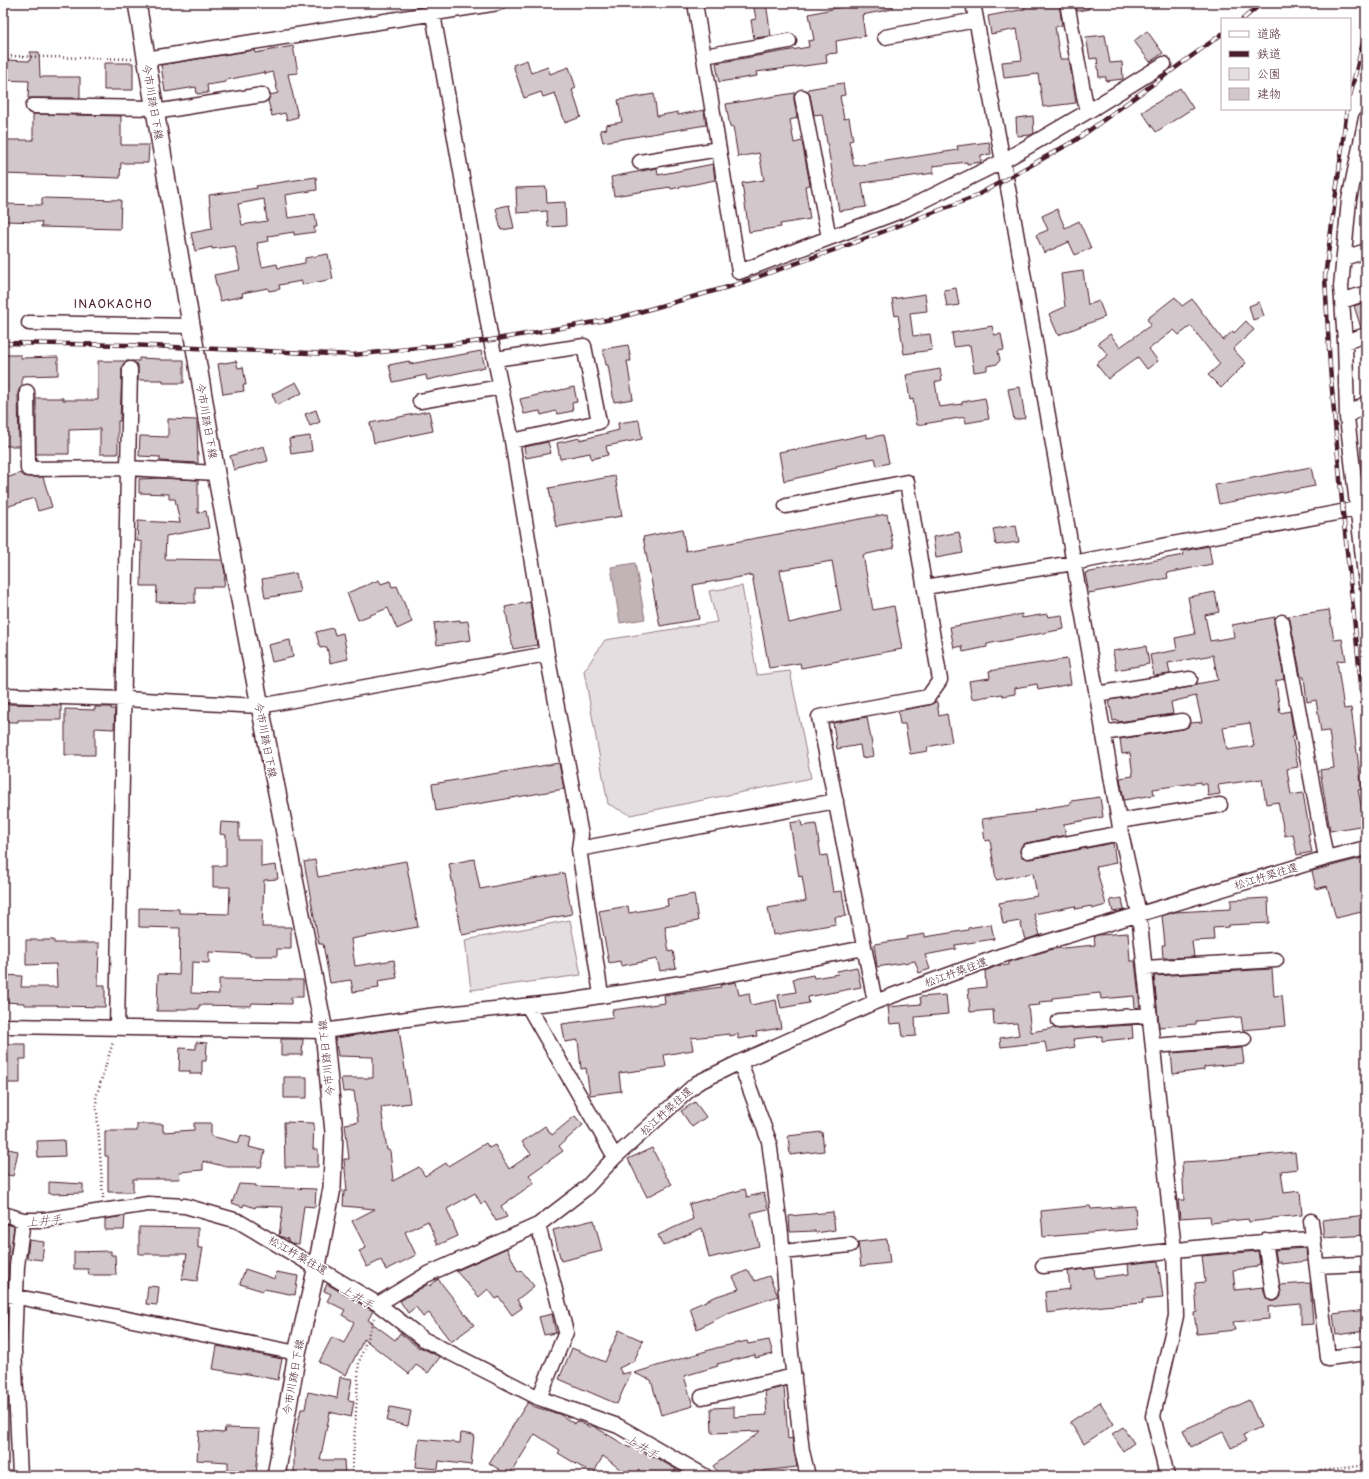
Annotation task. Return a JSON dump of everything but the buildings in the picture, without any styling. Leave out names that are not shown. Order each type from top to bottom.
[{"type":"street","name":"今市川跡日下線","points":[[137,3],[216,473],[324,1031],[334,1132],[332,1188],[317,1266],[297,1352],[276,1476]]},
{"type":"street","points":[[146,59],[432,8],[498,3]]},
{"type":"street","points":[[695,3],[739,272],[906,209],[1003,161],[1087,112],[1164,64]]},
{"type":"street","points":[[973,3],[1003,161],[1120,827],[1139,914],[1174,1250],[1176,1316],[1152,1416],[1165,1475]]},
{"type":"street","points":[[1067,3],[1087,112]]},
{"type":"street","points":[[432,8],[494,359],[512,441],[547,654],[581,835],[579,849],[602,996]]},
{"type":"street","points":[[885,37],[976,20]]},
{"type":"street","points":[[704,56],[789,41]]},
{"type":"street","points":[[33,106],[155,110],[262,95]]},
{"type":"street","points":[[802,97],[829,238]]},
{"type":"street","points":[[1366,118],[1349,200],[1341,287],[1348,417],[1366,584]]},
{"type":"street","points":[[640,162],[719,149]]},
{"type":"street","points":[[1344,258],[1366,251]]},
{"type":"street","points":[[1342,301],[1366,293]]},
{"type":"street","points":[[29,323],[191,326]]},
{"type":"street","points":[[1345,342],[1366,335]]},
{"type":"street","points":[[494,359],[584,346],[599,422],[512,441]]},
{"type":"street","points":[[117,1028],[130,369]]},
{"type":"street","points":[[420,401],[501,387]]},
{"type":"street","points":[[27,392],[28,469],[128,468],[216,473]]},
{"type":"street","points":[[1348,417],[1366,403]]},
{"type":"street","points":[[786,506],[907,482],[940,680],[928,697],[819,717],[875,1002]]},
{"type":"street","points":[[925,588],[1073,563],[1357,509]]},
{"type":"street","points":[[1282,622],[1326,858]]},
{"type":"street","points":[[3,695],[260,706],[547,654]]},
{"type":"street","points":[[1096,694],[1190,679]]},
{"type":"street","points":[[1103,733],[1182,721]]},
{"type":"street","points":[[579,849],[836,801]]},
{"type":"street","points":[[1028,851],[1120,827],[1220,805]]},
{"type":"street","name":"松江杵築往還","points":[[3,1214],[22,1220],[44,1220],[148,1204],[185,1206],[238,1221],[317,1266],[378,1304],[426,1275],[538,1225],[585,1189],[615,1157],[697,1083],[740,1062],[875,1002],[1000,956],[1326,858],[1366,848]]},
{"type":"street","points":[[3,1026],[324,1031],[428,1016],[528,1006],[602,996],[706,979],[864,948]]},
{"type":"street","points":[[1145,968],[1276,960]]},
{"type":"street","points":[[528,1006],[615,1157]]},
{"type":"street","points":[[1059,1021],[1150,1015]]},
{"type":"street","points":[[1153,1046],[1244,1039]]},
{"type":"street","points":[[740,1062],[768,1141],[782,1252],[802,1451],[808,1476]]},
{"type":"street","points":[[20,1476],[14,1348],[9,1296],[17,1266],[22,1220]]},
{"type":"street","points":[[1311,1221],[1328,1358],[1366,1353]]},
{"type":"street","points":[[538,1225],[566,1332],[539,1398]]},
{"type":"street","points":[[1043,1266],[1174,1250],[1265,1241],[1313,1239]]},
{"type":"street","points":[[1265,1241],[1273,1293]]},
{"type":"street","points":[[782,1252],[850,1245]]},
{"type":"street","points":[[1317,1266],[1361,1264]]},
{"type":"street","points":[[9,1296],[297,1352]]},
{"type":"street","points":[[378,1304],[423,1339],[539,1398],[618,1426],[705,1476]]},
{"type":"street","points":[[702,1397],[794,1376]]},
{"type":"path","points":[[3,56],[146,59]]},
{"type":"path","points":[[104,1210],[96,1097],[117,1028]]},
{"type":"path","points":[[352,1476],[359,1362],[378,1304]]},
{"type":"path","points":[[1281,1476],[1366,1464]]},
{"type":"green space","points":[[742,586],[757,675],[790,671],[811,778],[630,815],[608,804],[584,671],[605,640],[717,622],[709,591]]},
{"type":"green space","points":[[570,920],[581,975],[471,990],[465,940]]},
{"type":"shaded area","points":[[635,563],[645,619],[620,623],[611,567]]},
{"type":"waterway","name":"上井手","points":[[645,1449],[688,1476]]},
{"type":"railway","points":[[1244,18],[1262,3]]},
{"type":"railway","points":[[1351,92],[1366,30]]},
{"type":"railway","points":[[3,343],[129,345],[353,355],[491,340],[618,318],[735,285],[848,245],[974,197],[1076,140],[1221,35]]},
{"type":"railway","points":[[1347,110],[1325,277],[1330,367],[1343,513],[1366,731]]},
{"type":"district","name":"INAOKACHO","points":[[113,303]]}]
